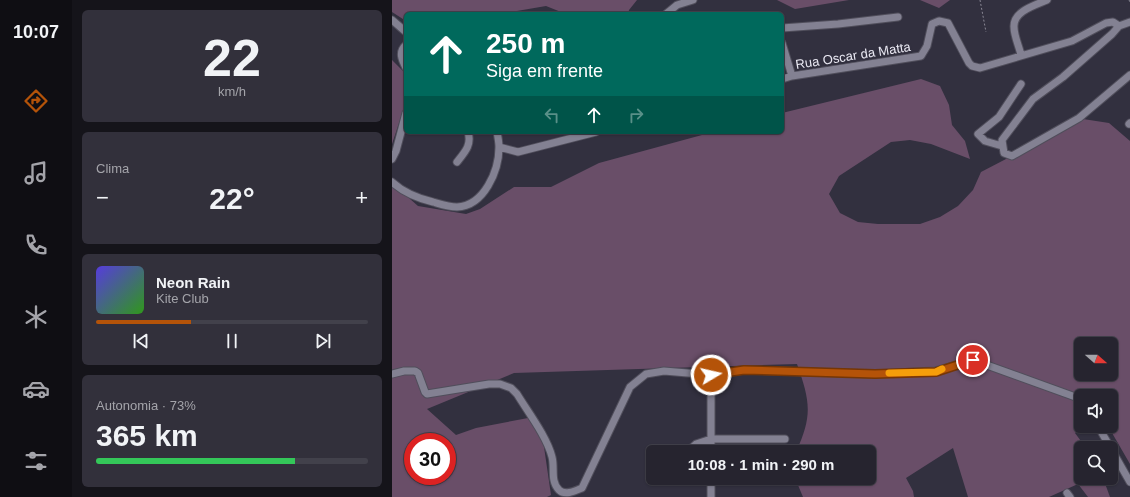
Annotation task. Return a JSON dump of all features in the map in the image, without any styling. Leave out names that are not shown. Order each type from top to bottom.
[{"type":"street","points":[[668,12],[677,5],[692,0]]},
{"type":"street","points":[[1021,55],[1014,26],[1017,17],[1023,11],[1047,0]]},
{"type":"street","points":[[784,28],[838,24],[898,17]]},
{"type":"street","points":[[392,20],[404,30]]},
{"type":"street","name":"Rua Oscar da Matta","points":[[784,78],[921,56],[927,46],[932,24],[939,21],[948,23],[969,63],[972,66],[980,68],[1072,40],[1106,23],[1113,22],[1118,26]]},
{"type":"street","points":[[1130,22],[1118,26],[1112,34],[1063,77],[1034,99],[1002,140],[1004,153],[1012,156],[1079,118],[1130,74]]},
{"type":"street","points":[[404,48],[401,53],[401,58],[404,64]]},
{"type":"street","points":[[784,50],[792,76]]},
{"type":"street","points":[[1002,146],[985,141],[978,134],[999,118],[1021,84]]},
{"type":"street","points":[[392,159],[396,151],[404,121]]},
{"type":"street","points":[[457,162],[468,148],[470,140],[468,134]]},
{"type":"street","points":[[392,182],[411,196],[457,207],[476,200],[484,193],[494,174],[499,147],[497,134]]},
{"type":"street","points":[[499,147],[518,152],[588,134]]},
{"type":"street","points":[[392,374],[404,371],[415,371],[418,373],[424,392],[427,394],[489,384],[500,384],[511,388],[517,394],[545,440],[552,457],[554,482],[559,491],[565,493],[574,492],[582,488],[630,388],[636,381],[646,374],[664,371],[711,375],[744,370],[875,374],[936,372],[973,360],[1074,396]]},
{"type":"street","points":[[711,375],[711,445]]},
{"type":"street","points":[[1102,433],[1130,482]]},
{"type":"street","points":[[695,445],[711,439],[784,438]]},
{"type":"street","points":[[711,485],[711,497]]},
{"type":"path","points":[[980,0],[986,32]]},
{"type":"shaded area","points":[[392,0],[637,0],[628,12],[561,12],[546,6],[512,12],[404,12],[404,20],[392,12]]},
{"type":"shaded area","points":[[777,0],[849,0],[795,9]]},
{"type":"shaded area","points":[[920,0],[950,0],[939,8]]},
{"type":"shaded area","points":[[392,60],[403,71],[404,108],[392,144]]},
{"type":"shaded area","points":[[921,79],[940,86],[949,105],[952,125],[965,141],[970,159],[931,144],[910,140],[891,142],[839,176],[829,194],[840,213],[858,222],[878,224],[920,224],[940,217],[958,206],[973,190],[981,172],[1083,119],[1109,123],[1130,141],[1130,464],[1112,433],[1118,433],[1118,389],[1074,389],[1074,433],[1081,441],[1074,441],[1074,485],[1076,485],[1049,497],[968,497],[953,448],[906,478],[913,491],[914,497],[803,497],[798,485],[876,485],[876,445],[799,445],[805,428],[808,408],[805,388],[797,364],[514,373],[427,409],[454,433],[404,433],[404,485],[456,485],[456,435],[476,428],[528,418],[543,440],[551,495],[547,497],[392,497],[392,183],[418,206],[466,214],[480,209],[514,187],[551,187],[599,163],[706,134],[784,134],[784,113]]},
{"type":"shaded area","points":[[1079,485],[1106,485],[1110,497],[1088,497]]},
{"type":"slow traffic","points":[[889,373],[936,372],[942,369]]},
{"type":"route","points":[[711,375],[744,370],[875,374],[936,372],[973,360]]}]
